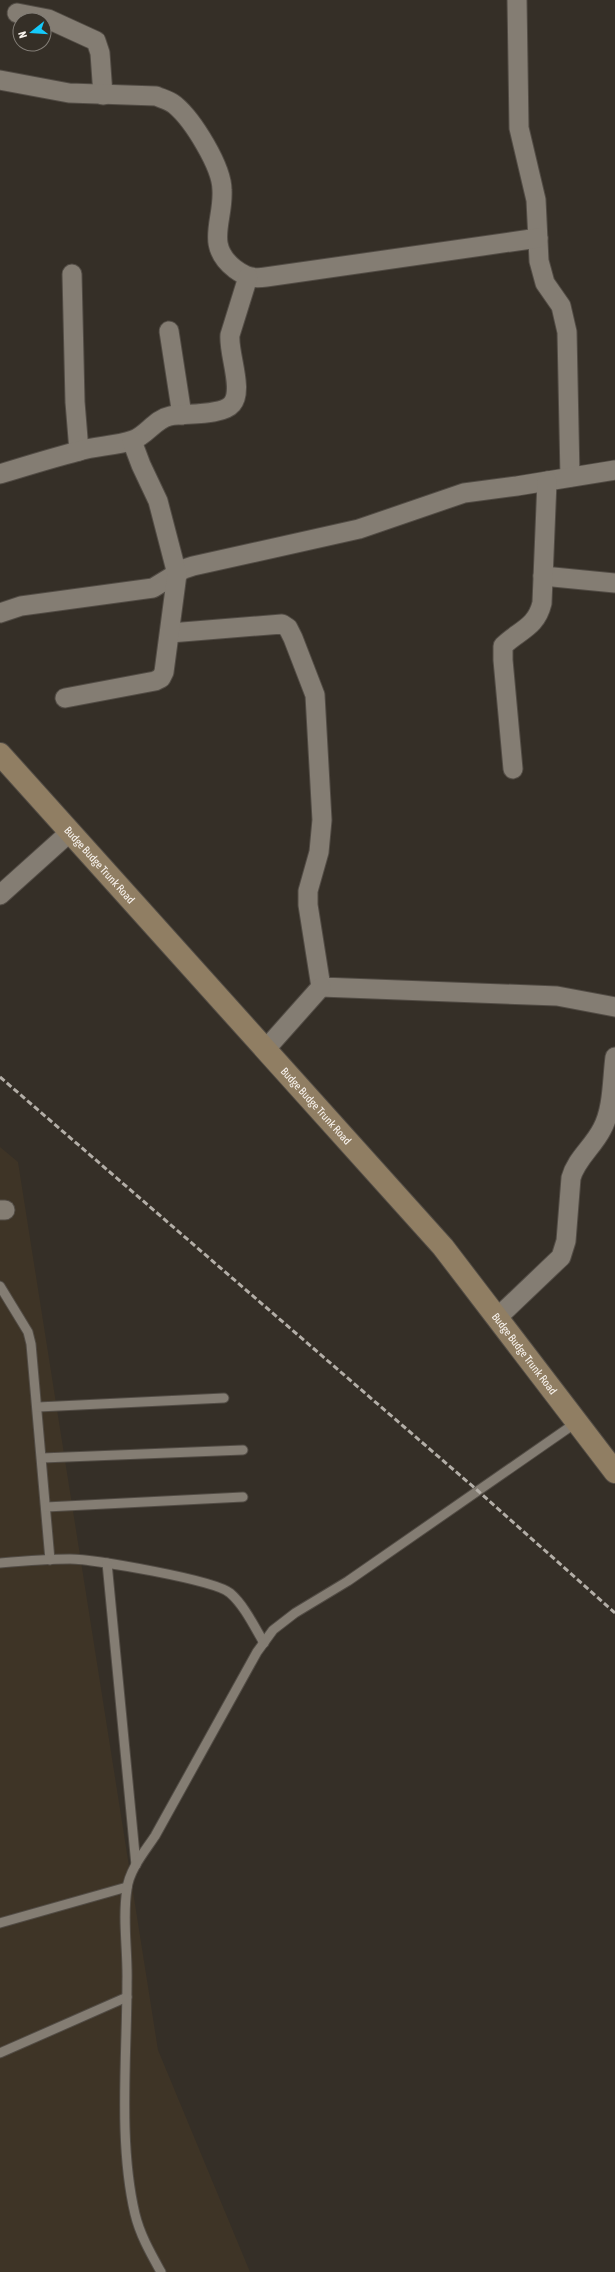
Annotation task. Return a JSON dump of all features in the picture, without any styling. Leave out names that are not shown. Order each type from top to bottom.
[{"type":"main road","name":"Budge Budge Trunk Road","points":[[0,754],[68,833],[443,1247],[615,1472]]},
{"type":"street","points":[[517,0],[519,128],[536,200],[539,261],[545,283],[561,306],[567,332],[570,477]]},
{"type":"street","points":[[52,21],[96,41],[100,53],[104,95]]},
{"type":"street","points":[[0,80],[69,94],[156,96],[168,100],[185,115],[214,162],[221,180],[222,190],[217,242],[220,251],[230,265],[248,277],[266,277],[538,238]]},
{"type":"street","points":[[72,274],[75,402],[79,451]]},
{"type":"street","points":[[0,474],[79,451],[132,441],[141,436],[160,420],[182,415],[224,409],[232,404],[236,396],[230,335],[248,277]]},
{"type":"street","points":[[169,331],[182,415]]},
{"type":"street","points":[[65,698],[155,682],[161,678],[164,672],[177,574],[158,501],[141,465],[132,441]]},
{"type":"street","points":[[0,613],[21,606],[153,588],[193,566],[359,530],[457,495],[615,470]]},
{"type":"street","points":[[513,769],[502,660],[503,646],[536,620],[542,603],[547,481]]},
{"type":"street","points":[[543,576],[615,583]]},
{"type":"street","points":[[170,633],[282,624],[288,628],[293,638],[312,683],[318,729],[322,820],[319,852],[308,891],[308,905],[321,986]]},
{"type":"street","points":[[0,895],[68,833]]},
{"type":"street","points":[[321,986],[557,996],[615,1008]]},
{"type":"street","points":[[265,1050],[321,986]]},
{"type":"street","points":[[498,1318],[561,1257],[566,1241],[571,1178],[574,1168],[602,1129],[608,1111],[615,1057]]},
{"type":"lane","points":[[0,1286],[28,1332],[34,1357],[50,1560]]},
{"type":"lane","points":[[38,1407],[224,1398]]},
{"type":"lane","points":[[161,2272],[142,2234],[135,2214],[128,2166],[125,2103],[127,1887],[136,1865],[264,1643],[273,1630],[295,1613],[348,1581],[577,1422]]},
{"type":"lane","points":[[42,1458],[243,1450]]},
{"type":"lane","points":[[46,1507],[243,1496]]},
{"type":"lane","points":[[0,1563],[71,1559],[107,1563],[180,1576],[229,1592],[240,1604],[264,1643]]},
{"type":"lane","points":[[107,1563],[136,1865]]},
{"type":"lane","points":[[0,1923],[127,1887]]},
{"type":"lane","points":[[0,2053],[127,1997]]},
{"type":"shaded area","points":[[0,1147],[18,1162],[158,2050],[250,2272],[0,2272]]},
{"type":"railway","points":[[0,1077],[477,1490],[615,1613]]}]
